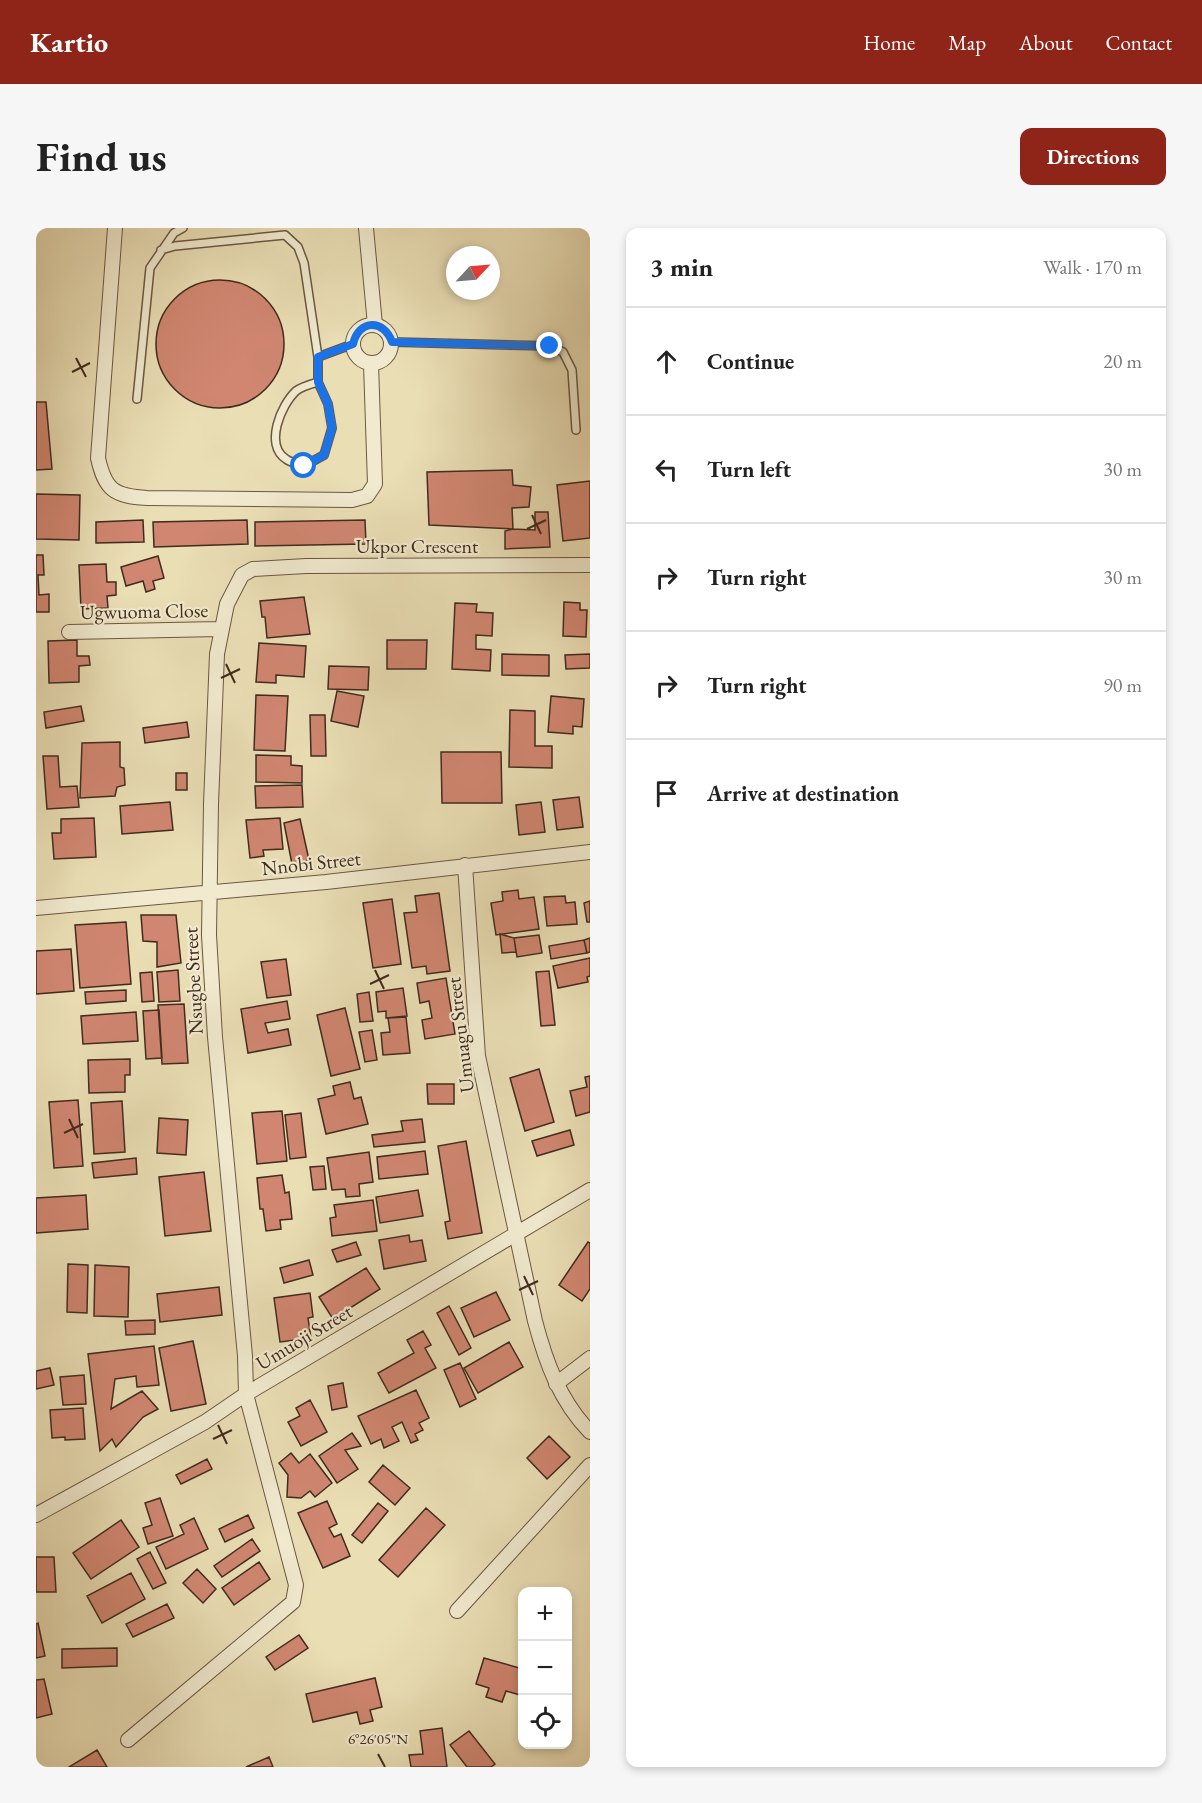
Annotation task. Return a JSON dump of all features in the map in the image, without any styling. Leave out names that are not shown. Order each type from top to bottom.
[{"type":"street","points":[[115,228],[98,458],[102,479],[115,492],[131,497],[147,498],[352,500],[367,496],[375,484],[371,364]]},
{"type":"street","points":[[364,230],[375,325]]},
{"type":"street","points":[[375,325],[383,328],[389,334],[392,342],[391,351],[386,358],[379,363],[371,364],[362,360],[355,353],[353,344],[360,329],[375,325]]},
{"type":"street","name":"Ukpor Crescent","points":[[245,572],[306,566],[590,564]]},
{"type":"street","name":"Nsugbe Street","points":[[129,1740],[293,1602],[295,1596],[294,1580],[246,1394],[245,1356],[215,1037],[209,934],[217,654],[220,629],[227,604],[245,572]]},
{"type":"street","name":"Ugwuoma Close","points":[[69,632],[220,629]]},
{"type":"street","name":"Nnobi Street","points":[[36,908],[326,882],[590,852]]},
{"type":"street","name":"Umuagu Street","points":[[465,866],[478,1056],[516,1233],[541,1344],[556,1384],[571,1409],[590,1432]]},
{"type":"street","name":"Umuoji Street","points":[[36,1515],[205,1422],[246,1394],[590,1190]]},
{"type":"street","points":[[556,1384],[590,1359]]},
{"type":"street","points":[[457,1611],[590,1465]]},
{"type":"lane","points":[[137,399],[150,268],[174,233],[183,228]]},
{"type":"lane","points":[[161,250],[176,246],[285,235],[298,247],[304,263],[318,357],[318,382],[328,404],[332,428],[324,455],[304,466],[285,459],[277,446],[275,425],[297,390],[318,382]]},
{"type":"lane","points":[[392,342],[550,346],[563,352],[572,370],[576,429]]},
{"type":"lane","points":[[318,357],[353,344]]},
{"type":"building","points":[[220,280],[244,285],[265,299],[279,320],[284,344],[279,368],[265,389],[244,403],[220,408],[196,403],[175,389],[161,368],[156,344],[161,320],[175,299],[196,285]]},
{"type":"building","points":[[36,402],[46,402],[52,469],[36,470]]},
{"type":"building","points":[[512,470],[513,485],[531,487],[529,507],[512,508],[513,529],[429,525],[427,472]]},
{"type":"building","points":[[590,481],[590,538],[563,541],[557,485]]},
{"type":"building","points":[[36,494],[80,495],[79,540],[36,539]]},
{"type":"building","points":[[535,512],[548,512],[550,547],[505,549],[505,531],[535,530]]},
{"type":"building","points":[[143,520],[144,542],[96,543],[96,522]]},
{"type":"building","points":[[247,520],[248,544],[154,547],[153,522]]},
{"type":"building","points":[[365,520],[366,544],[255,546],[255,522]]},
{"type":"building","points":[[36,555],[43,555],[44,575],[38,575],[39,595],[49,594],[49,612],[36,612]]},
{"type":"building","points":[[158,556],[164,578],[153,581],[155,589],[146,592],[143,581],[126,586],[121,567]]},
{"type":"building","points":[[106,564],[107,582],[116,582],[116,595],[107,596],[108,608],[81,609],[79,565]]},
{"type":"building","points":[[304,597],[310,634],[267,638],[265,617],[262,617],[260,601]]},
{"type":"building","points":[[564,602],[580,603],[580,610],[587,610],[586,637],[563,636]]},
{"type":"building","points":[[455,603],[477,604],[476,612],[493,613],[492,636],[476,635],[476,649],[491,650],[490,671],[452,669]]},
{"type":"building","points":[[77,640],[77,656],[89,656],[90,665],[79,666],[79,682],[49,683],[48,641]]},
{"type":"building","points":[[387,640],[427,640],[426,669],[387,669]]},
{"type":"building","points":[[259,643],[306,646],[304,677],[276,675],[276,683],[256,682]]},
{"type":"building","points":[[502,654],[549,655],[549,676],[502,675]]},
{"type":"building","points":[[590,654],[590,668],[566,669],[565,655]]},
{"type":"building","points":[[329,666],[369,667],[368,690],[328,689]]},
{"type":"building","points":[[337,691],[364,696],[358,727],[331,721]]},
{"type":"building","points":[[256,695],[288,696],[285,751],[254,750]]},
{"type":"building","points":[[551,696],[584,699],[582,727],[573,726],[573,734],[548,732]]},
{"type":"building","points":[[81,706],[84,721],[46,728],[44,712]]},
{"type":"building","points":[[510,710],[535,711],[535,746],[552,746],[552,768],[509,767]]},
{"type":"building","points":[[310,715],[325,715],[326,756],[311,756]]},
{"type":"building","points":[[187,722],[189,737],[145,743],[143,728]]},
{"type":"building","points":[[120,742],[120,767],[124,768],[125,785],[117,787],[115,796],[80,798],[82,743]]},
{"type":"building","points":[[441,752],[501,752],[502,803],[442,803]]},
{"type":"building","points":[[256,755],[291,756],[291,765],[302,766],[302,783],[256,782]]},
{"type":"building","points":[[43,756],[58,756],[60,787],[77,786],[79,807],[47,809]]},
{"type":"building","points":[[176,773],[187,773],[187,790],[176,790]]},
{"type":"building","points":[[302,785],[303,807],[256,808],[255,786]]},
{"type":"building","points":[[579,797],[583,827],[557,830],[553,800]]},
{"type":"building","points":[[170,802],[173,830],[122,834],[120,806]]},
{"type":"building","points":[[541,802],[545,832],[519,835],[516,805]]},
{"type":"building","points":[[94,818],[96,857],[54,859],[52,833],[61,833],[61,819]]},
{"type":"building","points":[[280,818],[283,849],[263,850],[264,856],[250,858],[246,820]]},
{"type":"building","points":[[300,819],[309,860],[292,864],[284,823]]},
{"type":"building","points":[[518,890],[519,899],[534,897],[539,929],[496,935],[491,903],[503,901],[502,892]]},
{"type":"building","points":[[439,893],[450,971],[427,974],[426,966],[412,968],[404,913],[417,912],[415,896]]},
{"type":"building","points":[[565,896],[566,903],[575,902],[577,924],[547,926],[544,897]]},
{"type":"building","points":[[392,899],[401,964],[373,968],[363,903]]},
{"type":"building","points":[[590,901],[590,922],[587,922],[584,903]]},
{"type":"building","points":[[141,915],[176,915],[181,963],[157,967],[157,942],[143,941]]},
{"type":"building","points":[[126,922],[131,984],[80,988],[75,925]]},
{"type":"building","points":[[500,934],[514,938],[516,952],[502,953]]},
{"type":"building","points":[[539,935],[542,953],[517,957],[514,938]]},
{"type":"building","points":[[590,938],[590,952],[587,953],[584,940]]},
{"type":"building","points":[[584,940],[587,953],[551,959],[549,946]]},
{"type":"building","points":[[71,949],[74,991],[36,994],[36,951]]},
{"type":"building","points":[[590,958],[588,982],[558,988],[553,966]]},
{"type":"building","points":[[286,959],[291,995],[267,998],[261,962]]},
{"type":"building","points":[[178,970],[180,1001],[159,1002],[157,972]]},
{"type":"building","points":[[549,971],[555,1025],[541,1026],[536,972]]},
{"type":"building","points":[[152,972],[154,1001],[142,1002],[140,973]]},
{"type":"building","points":[[446,978],[455,1034],[425,1039],[422,1020],[432,1018],[429,1001],[420,1003],[417,983]]},
{"type":"building","points":[[403,988],[407,1016],[386,1018],[386,1011],[378,1012],[376,992]]},
{"type":"building","points":[[126,990],[126,1001],[86,1004],[85,992]]},
{"type":"building","points":[[369,992],[373,1021],[360,1022],[357,994]]},
{"type":"building","points":[[287,1001],[290,1019],[265,1023],[268,1033],[288,1029],[291,1045],[248,1053],[241,1009]]},
{"type":"building","points":[[184,1004],[188,1063],[162,1064],[158,1005]]},
{"type":"building","points":[[345,1008],[360,1069],[331,1076],[317,1015]]},
{"type":"building","points":[[159,1010],[162,1058],[146,1059],[143,1011]]},
{"type":"building","points":[[136,1012],[138,1041],[83,1044],[81,1016]]},
{"type":"building","points":[[406,1017],[410,1053],[383,1055],[381,1033],[390,1032],[388,1018]]},
{"type":"building","points":[[372,1030],[377,1060],[365,1062],[359,1032]]},
{"type":"building","points":[[130,1059],[130,1075],[125,1075],[125,1092],[89,1093],[88,1060]]},
{"type":"building","points":[[539,1069],[554,1122],[525,1131],[510,1078]]},
{"type":"building","points":[[590,1076],[590,1112],[576,1116],[570,1091],[587,1087],[585,1077]]},
{"type":"building","points":[[350,1082],[354,1099],[361,1097],[368,1124],[326,1134],[318,1099],[335,1095],[333,1086]]},
{"type":"building","points":[[427,1084],[454,1084],[454,1104],[428,1104]]},
{"type":"building","points":[[78,1100],[83,1166],[54,1168],[49,1102]]},
{"type":"building","points":[[122,1101],[125,1152],[94,1154],[91,1103]]},
{"type":"building","points":[[282,1111],[287,1161],[257,1164],[252,1113]]},
{"type":"building","points":[[301,1113],[306,1157],[290,1159],[285,1115]]},
{"type":"building","points":[[159,1118],[188,1120],[186,1155],[157,1153]]},
{"type":"building","points":[[422,1119],[425,1142],[374,1147],[372,1135],[403,1131],[401,1121]]},
{"type":"building","points":[[570,1130],[574,1145],[537,1156],[532,1141]]},
{"type":"building","points":[[466,1141],[482,1233],[448,1239],[445,1222],[450,1221],[438,1146]]},
{"type":"building","points":[[425,1151],[428,1174],[379,1179],[377,1157]]},
{"type":"building","points":[[369,1152],[373,1182],[359,1184],[360,1196],[346,1197],[345,1189],[332,1190],[327,1158]]},
{"type":"building","points":[[136,1158],[137,1174],[94,1178],[92,1163]]},
{"type":"building","points":[[324,1166],[326,1189],[313,1190],[310,1167]]},
{"type":"building","points":[[204,1172],[211,1231],[165,1236],[159,1177]]},
{"type":"building","points":[[282,1175],[285,1193],[289,1192],[292,1219],[280,1220],[281,1229],[266,1231],[263,1209],[260,1209],[257,1178]]},
{"type":"building","points":[[418,1190],[423,1216],[380,1223],[376,1197]]},
{"type":"building","points":[[86,1195],[88,1229],[36,1233],[36,1198]]},
{"type":"building","points":[[373,1200],[377,1231],[332,1236],[330,1218],[336,1217],[334,1205]]},
{"type":"building","points":[[409,1235],[410,1242],[422,1240],[426,1261],[384,1269],[379,1240]]},
{"type":"building","points":[[356,1242],[361,1255],[337,1262],[332,1250]]},
{"type":"building","points":[[588,1242],[590,1243],[590,1289],[582,1301],[559,1285]]},
{"type":"building","points":[[309,1260],[313,1275],[284,1283],[280,1268]]},
{"type":"building","points":[[68,1264],[88,1265],[87,1313],[67,1312]]},
{"type":"building","points":[[95,1265],[129,1267],[128,1317],[94,1316]]},
{"type":"building","points":[[366,1268],[380,1289],[333,1319],[319,1297]]},
{"type":"building","points":[[219,1287],[222,1315],[160,1322],[157,1294]]},
{"type":"building","points":[[496,1292],[510,1320],[474,1337],[461,1308]]},
{"type":"building","points":[[310,1293],[313,1317],[308,1318],[311,1338],[280,1342],[274,1298]]},
{"type":"building","points":[[449,1306],[471,1348],[459,1355],[437,1313]]},
{"type":"building","points":[[155,1320],[155,1334],[126,1335],[125,1321]]},
{"type":"building","points":[[423,1331],[431,1345],[425,1348],[436,1368],[389,1393],[378,1373],[414,1353],[407,1340]]},
{"type":"building","points":[[193,1341],[206,1404],[171,1411],[159,1348]]},
{"type":"building","points":[[509,1342],[523,1367],[478,1393],[464,1368]]},
{"type":"building","points":[[154,1346],[159,1385],[137,1387],[136,1376],[115,1379],[111,1409],[142,1391],[158,1409],[143,1417],[116,1447],[112,1439],[100,1451],[88,1354]]},
{"type":"building","points":[[460,1363],[476,1399],[460,1407],[444,1370]]},
{"type":"building","points":[[50,1368],[54,1385],[36,1389],[36,1371]]},
{"type":"building","points":[[84,1375],[86,1404],[63,1405],[60,1377]]},
{"type":"building","points":[[343,1383],[347,1407],[332,1410],[328,1386]]},
{"type":"building","points":[[416,1390],[429,1418],[419,1423],[423,1430],[415,1434],[418,1440],[411,1443],[402,1422],[392,1427],[399,1441],[384,1448],[381,1439],[371,1444],[358,1416]]},
{"type":"building","points":[[310,1400],[327,1432],[301,1446],[288,1422],[300,1416],[296,1408]]},
{"type":"building","points":[[83,1408],[85,1439],[52,1438],[50,1410]]},
{"type":"building","points":[[352,1433],[361,1446],[345,1450],[358,1469],[337,1483],[319,1456]]},
{"type":"building","points":[[549,1436],[570,1457],[547,1479],[527,1458]]},
{"type":"building","points":[[291,1453],[299,1463],[310,1454],[332,1483],[315,1497],[310,1491],[301,1498],[287,1497],[288,1475],[279,1463]]},
{"type":"building","points":[[207,1459],[212,1469],[181,1484],[176,1475]]},
{"type":"building","points":[[383,1465],[410,1488],[395,1505],[369,1482]]},
{"type":"building","points":[[160,1498],[173,1536],[148,1544],[143,1528],[152,1525],[145,1503]]},
{"type":"building","points":[[327,1501],[337,1524],[329,1528],[334,1537],[341,1534],[350,1556],[323,1568],[298,1513]]},
{"type":"building","points":[[378,1503],[388,1511],[362,1543],[352,1535]]},
{"type":"building","points":[[426,1508],[445,1525],[398,1577],[379,1560]]},
{"type":"building","points":[[248,1515],[254,1528],[225,1542],[219,1529]]},
{"type":"building","points":[[194,1518],[208,1549],[166,1569],[156,1547],[184,1534],[180,1525]]},
{"type":"building","points":[[121,1520],[139,1547],[91,1579],[73,1553]]},
{"type":"building","points":[[252,1539],[260,1551],[222,1577],[214,1566]]},
{"type":"building","points":[[150,1552],[166,1583],[153,1589],[137,1559]]},
{"type":"building","points":[[36,1557],[54,1557],[56,1592],[36,1592]]},
{"type":"building","points":[[259,1562],[270,1579],[234,1605],[222,1588]]},
{"type":"building","points":[[197,1569],[216,1589],[203,1603],[183,1583]]},
{"type":"building","points":[[131,1573],[145,1599],[102,1623],[87,1596]]},
{"type":"building","points":[[167,1604],[174,1618],[133,1637],[126,1624]]},
{"type":"building","points":[[38,1623],[45,1656],[36,1658],[36,1624]]},
{"type":"building","points":[[299,1635],[308,1648],[275,1670],[266,1657]]},
{"type":"building","points":[[117,1648],[117,1666],[62,1668],[62,1649]]},
{"type":"building","points":[[484,1658],[518,1668],[518,1695],[506,1691],[502,1702],[486,1697],[489,1688],[476,1684]]},
{"type":"building","points":[[375,1678],[382,1707],[370,1710],[373,1721],[360,1724],[357,1712],[313,1722],[306,1694]]},
{"type":"building","points":[[44,1679],[52,1714],[36,1718],[36,1680]]},
{"type":"building","points":[[442,1728],[447,1767],[411,1767],[409,1755],[423,1754],[420,1731]]},
{"type":"building","points":[[469,1731],[495,1764],[491,1767],[467,1767],[450,1745]]},
{"type":"building","points":[[97,1750],[107,1767],[69,1767]]},
{"type":"building","points":[[269,1757],[273,1767],[246,1767]]},
{"type":"route","points":[[304,466],[324,455],[332,428],[328,404],[318,382],[318,357],[353,344],[360,329],[375,325],[383,328],[389,334],[392,342],[550,346]]}]
